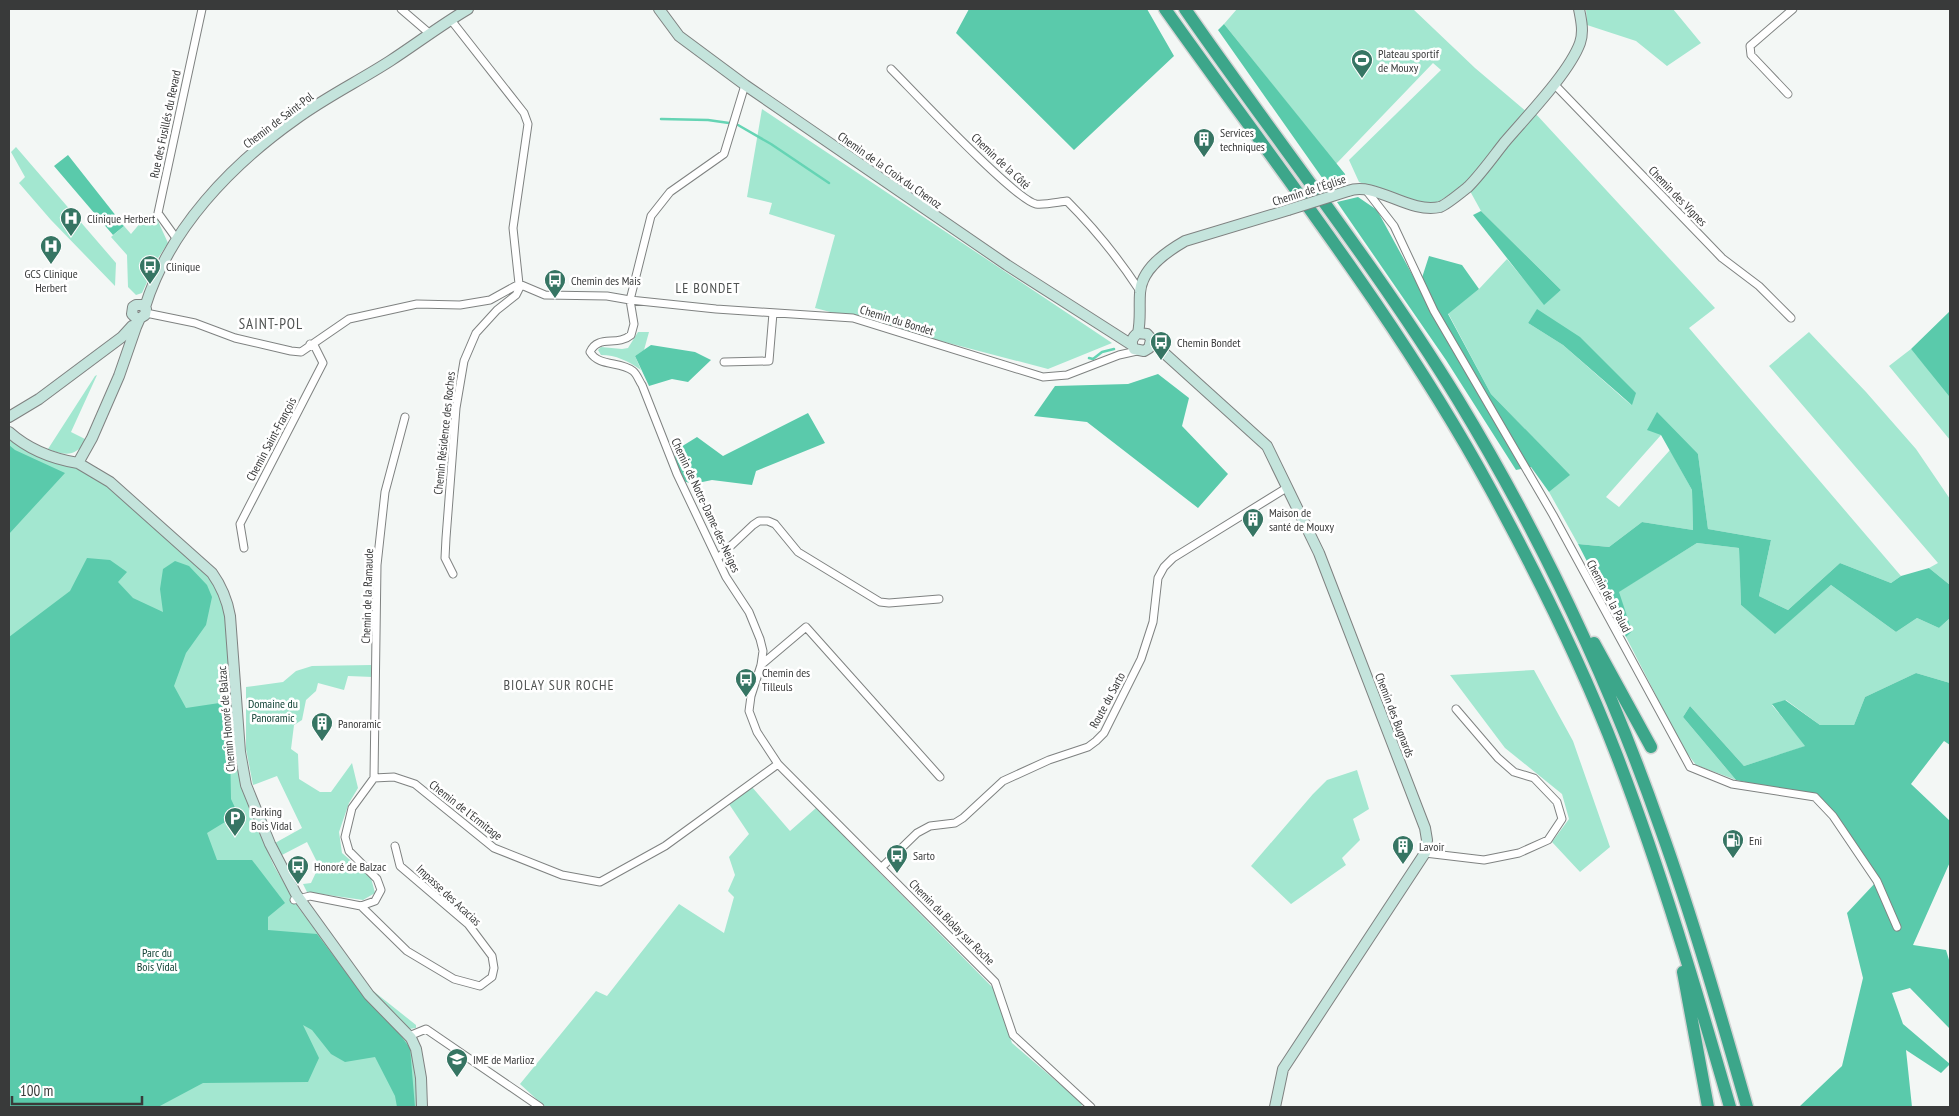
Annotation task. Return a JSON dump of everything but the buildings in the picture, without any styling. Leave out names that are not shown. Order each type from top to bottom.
[{"type":"highway","points":[[1165,9],[1365,286],[1423,375],[1490,488],[1528,559],[1588,689],[1619,762],[1673,916],[1730,1107]]},
{"type":"highway","points":[[1185,9],[1351,238],[1406,319],[1480,438],[1651,747]]},
{"type":"highway","points":[[1544,556],[1617,714],[1656,816],[1687,906],[1747,1107]]},
{"type":"highway","points":[[1673,916],[1708,1107]]},
{"type":"street","name":"Rue des Fusillés du Revard","points":[[176,238],[158,213],[202,9]]},
{"type":"street","points":[[401,9],[429,34]]},
{"type":"street","name":"Chemin de Saint-Pol","points":[[141,313],[176,238],[206,200],[250,156],[296,119],[389,62],[468,9]]},
{"type":"street","name":"Chemin de la Croix du Chenoz","points":[[659,9],[680,36],[745,85],[1007,265],[1120,338],[1139,342]]},
{"type":"street","name":"Chemin de l'Église","points":[[1139,342],[1140,291],[1147,273],[1170,250],[1185,241],[1355,188],[1414,206],[1441,207],[1468,186],[1554,84],[1580,42],[1582,25],[1579,9]]},
{"type":"street","points":[[1788,94],[1751,55],[1750,46],[1793,9]]},
{"type":"street","points":[[451,20],[524,113],[528,124],[513,228],[519,284]]},
{"type":"street","name":"Chemin de la Côté","points":[[891,69],[1024,198],[1036,204],[1067,201],[1110,250],[1140,291]]},
{"type":"street","name":"Chemin des Vignes","points":[[1554,84],[1722,258],[1759,286],[1791,318]]},
{"type":"street","points":[[141,313],[195,323],[235,338],[291,352],[301,352],[349,319],[417,304],[460,305],[490,300],[519,284],[545,294],[607,296],[630,300],[651,216],[670,192],[724,154],[745,85]]},
{"type":"street","name":"Chemin de la Palud","points":[[1366,190],[1394,226],[1434,312],[1553,515],[1690,767],[1732,784],[1815,797],[1833,816],[1878,881],[1897,927]]},
{"type":"street","name":"Chemin Résidence des Roches","points":[[453,574],[445,558],[456,408],[463,368],[468,348],[476,333],[497,310],[516,295],[519,284]]},
{"type":"street","name":"Chemin du Bondet","points":[[630,300],[853,318],[1043,377],[1067,375],[1119,355],[1139,342]]},
{"type":"street","name":"Chemin de Notre-Dame-des-Neiges","points":[[630,300],[634,324],[631,335],[622,341],[597,342],[593,345],[590,352],[598,360],[634,371],[642,385],[677,474],[726,577],[749,612],[763,651],[749,711],[757,732],[778,764]]},
{"type":"street","points":[[9,432],[29,447],[50,457],[78,463],[92,438],[119,376],[141,313]]},
{"type":"street","points":[[9,417],[23,410],[122,337],[141,313]]},
{"type":"street","points":[[724,362],[769,360],[773,313]]},
{"type":"street","name":"Chemin des Bugnards","points":[[1139,342],[1163,352],[1267,446],[1319,553],[1425,828],[1427,840],[1425,854]]},
{"type":"street","name":"Chemin Saint-François","points":[[244,548],[240,524],[323,364],[315,348],[310,344]]},
{"type":"street","name":"Chemin de la Ramaude","points":[[374,778],[377,565],[386,492],[405,417]]},
{"type":"street","name":"Chemin Honoré de Balzac","points":[[78,463],[110,482],[212,573],[222,586],[230,616],[240,752],[246,785],[270,844],[301,899],[369,994],[411,1036],[416,1049],[421,1078],[422,1107]]},
{"type":"street","name":"Route du Sarto","points":[[882,868],[917,833],[930,826],[955,823],[963,818],[1002,781],[1028,769],[1088,747],[1096,742],[1104,733],[1141,659],[1154,622],[1158,578],[1164,567],[1173,558],[1288,487]]},
{"type":"street","points":[[718,558],[753,525],[759,521],[768,520],[781,530],[798,552],[880,602],[889,604],[939,599]]},
{"type":"street","points":[[761,665],[806,627],[940,777]]},
{"type":"street","points":[[1275,1107],[1283,1069],[1425,854],[1484,860],[1519,853],[1548,840],[1562,819],[1557,802],[1534,778],[1514,772],[1498,758],[1456,709]]},
{"type":"street","name":"Chemin de l'Ermitage","points":[[374,778],[394,777],[415,784],[494,848],[562,875],[600,882],[665,846],[778,764]]},
{"type":"street","name":"Chemin du Biolay sur Roche","points":[[778,764],[995,982],[1013,1035],[1091,1107]]},
{"type":"street","points":[[301,899],[362,906],[375,901],[381,890],[377,879],[349,851],[345,837],[352,808],[374,778]]},
{"type":"street","name":"Impasse des Acacias","points":[[362,906],[407,951],[454,979],[480,986],[492,976],[494,968],[492,956],[468,924],[400,866],[395,846]]},
{"type":"street","points":[[411,1036],[426,1029],[540,1107]]},
{"type":"green space","points":[[969,9],[1147,9],[1174,56],[1074,150],[956,33]]},
{"type":"green space","points":[[1237,9],[1413,9],[1475,68],[1527,112],[1462,187],[1436,203],[1417,204],[1359,182],[1349,160],[1441,70],[1433,63],[1336,164],[1224,24]]},
{"type":"green space","points":[[1586,9],[1673,9],[1701,43],[1667,66],[1636,41],[1587,25]]},
{"type":"green space","points":[[1224,24],[1345,174],[1346,183],[1330,189],[1218,30]]},
{"type":"green space","points":[[762,109],[1112,343],[1048,369],[815,308],[835,235],[769,214],[772,203],[747,197]]},
{"type":"green space","points":[[1535,113],[1715,308],[1689,328],[1901,576],[1891,583],[1840,563],[1788,610],[1759,596],[1771,540],[1708,529],[1698,454],[1661,435],[1606,497],[1619,507],[1670,450],[1692,490],[1693,530],[1642,522],[1609,547],[1578,544],[1549,492],[1569,475],[1491,394],[1448,313],[1479,289],[1507,259],[1544,304],[1561,290],[1481,211],[1470,191]],"holes":[[[1537,310],[1631,405],[1563,345],[1528,323]]]},
{"type":"green space","points":[[16,147],[116,263],[115,286],[51,220],[19,183],[25,177],[11,152]]},
{"type":"green space","points":[[68,155],[124,226],[113,235],[54,166]]},
{"type":"green space","points":[[1358,197],[1377,210],[1419,287],[1429,256],[1462,265],[1479,289],[1448,314],[1491,394],[1570,475],[1549,492],[1531,467],[1516,470],[1446,360],[1337,202]]},
{"type":"green space","points":[[1481,211],[1561,290],[1544,305],[1473,215]]},
{"type":"green space","points":[[147,215],[157,219],[168,243],[158,258],[142,293],[136,295],[128,287],[127,255],[111,237],[124,226],[131,234]]},
{"type":"green space","points":[[1537,309],[1580,337],[1636,393],[1632,405],[1563,345],[1528,323]]},
{"type":"green space","points":[[1950,311],[1950,395],[1949,396],[1911,349]]},
{"type":"green space","points":[[638,332],[649,332],[644,350],[635,356],[641,370],[622,359],[601,355],[598,350],[601,347],[628,348]]},
{"type":"green space","points":[[1809,332],[1866,392],[1916,449],[1950,499],[1950,585],[1929,568],[1938,563],[1769,366]]},
{"type":"green space","points":[[651,345],[695,352],[711,360],[688,382],[672,379],[649,386],[635,356]]},
{"type":"green space","points":[[1911,349],[1950,395],[1950,440],[1889,366]]},
{"type":"green space","points":[[1158,374],[1189,398],[1182,426],[1228,474],[1198,508],[1087,422],[1034,416],[1055,386],[1128,384]]},
{"type":"green space","points":[[97,375],[71,432],[87,440],[83,446],[70,454],[48,449],[95,376]]},
{"type":"green space","points":[[1657,412],[1698,454],[1708,529],[1771,540],[1759,596],[1788,610],[1840,563],[1891,583],[1901,576],[1929,568],[1950,585],[1950,618],[1939,628],[1917,618],[1896,632],[1831,585],[1775,634],[1741,605],[1739,548],[1697,543],[1619,592],[1632,631],[1626,637],[1578,544],[1609,547],[1642,522],[1693,530],[1692,490],[1661,435],[1647,430]]},
{"type":"green space","points":[[808,413],[825,443],[756,471],[752,485],[712,480],[693,484],[683,481],[676,462],[676,450],[697,437],[723,456]]},
{"type":"green space","name":"Parc du Bois Vidal","points":[[9,437],[75,466],[111,488],[179,548],[212,581],[222,596],[226,620],[241,785],[259,832],[274,866],[298,907],[366,998],[399,1030],[411,1048],[419,1107],[9,1107]]},
{"type":"green space","points":[[9,445],[15,450],[65,473],[9,534]]},
{"type":"green space","points":[[1697,543],[1739,548],[1741,605],[1775,633],[1831,585],[1896,632],[1917,618],[1939,628],[1950,618],[1950,683],[1916,673],[1865,697],[1854,725],[1820,725],[1786,700],[1772,705],[1806,746],[1744,766],[1690,706],[1683,717],[1736,780],[1696,765],[1683,748],[1626,637],[1632,630],[1618,592]]},
{"type":"green space","name":"Parc du Bois Vidal","points":[[87,558],[110,560],[127,572],[118,582],[133,598],[163,612],[160,589],[163,569],[175,561],[189,566],[207,585],[212,597],[206,625],[186,653],[174,686],[186,708],[226,702],[230,745],[231,799],[238,814],[207,833],[217,860],[252,860],[285,903],[268,917],[268,930],[317,934],[366,999],[398,1032],[410,1048],[415,1107],[397,1107],[395,1096],[375,1057],[345,1062],[331,1054],[312,1030],[303,1025],[319,1058],[308,1082],[203,1083],[158,1107],[9,1107],[9,637],[70,591]]},
{"type":"green space","name":"Domaine du Panoramic","points":[[371,665],[373,677],[348,676],[344,690],[318,683],[316,691],[306,700],[302,720],[294,725],[291,749],[298,754],[299,779],[320,792],[331,792],[352,763],[358,788],[349,803],[339,832],[342,853],[371,878],[375,893],[363,900],[307,892],[303,884],[311,883],[319,866],[307,842],[280,856],[275,843],[302,828],[277,776],[253,785],[246,749],[246,687],[283,682],[296,671],[312,666]]},
{"type":"green space","points":[[1534,670],[1573,741],[1610,847],[1580,872],[1552,842],[1569,819],[1562,794],[1505,748],[1450,675]]},
{"type":"green space","points":[[1916,673],[1950,683],[1950,745],[1944,741],[1911,784],[1950,821],[1950,862],[1913,945],[1946,950],[1950,963],[1950,1029],[1910,988],[1892,993],[1903,1024],[1950,1064],[1941,1073],[1906,1050],[1912,1107],[1799,1107],[1842,1066],[1863,978],[1847,913],[1877,881],[1815,797],[1736,780],[1683,717],[1690,706],[1744,766],[1805,746],[1772,704],[1785,700],[1820,725],[1854,725],[1865,697]]},
{"type":"green space","points":[[1357,770],[1369,809],[1353,819],[1360,840],[1342,858],[1346,865],[1291,904],[1251,866],[1327,780]]},
{"type":"green space","points":[[752,787],[790,831],[816,808],[995,990],[1012,1043],[1083,1104],[1080,1107],[545,1107],[520,1084],[596,991],[607,996],[679,904],[724,933],[734,897],[728,891],[735,875],[729,857],[749,834],[729,804]]},
{"type":"green space","points":[[370,990],[416,1025],[416,1028],[409,1029]]},
{"type":"waterway","points":[[661,119],[708,120],[729,123]]},
{"type":"waterway","points":[[738,125],[771,144],[829,183]]},
{"type":"waterway","points":[[1089,358],[1093,359],[1102,352],[1114,349]]},
{"type":"place","name":"Plateau sportif de Mouxy","points":[[1362,79]]},
{"type":"place","name":"Services techniques","points":[[1204,158]]},
{"type":"place","name":"Clinique Herbert","points":[[71,237]]},
{"type":"place","name":"GCS Clinique Herbert","points":[[51,265]]},
{"type":"place","name":"Clinique","points":[[150,285]]},
{"type":"place","name":"Chemin des Mais","points":[[555,299]]},
{"type":"place","name":"Chemin Bondet","points":[[1161,361]]},
{"type":"place","name":"Maison de santé de Mouxy","points":[[1253,538]]},
{"type":"place","name":"Chemin des Tilleuls","points":[[746,698]]},
{"type":"place","name":"Panoramic","points":[[322,742]]},
{"type":"place","name":"Parking Bois Vidal","points":[[235,837]]},
{"type":"place","name":"Eni","points":[[1733,859]]},
{"type":"place","name":"Lavoir","points":[[1403,865]]},
{"type":"place","name":"Sarto","points":[[897,874]]},
{"type":"place","name":"Honoré de Balzac","points":[[298,885]]},
{"type":"place","name":"IME de Marlioz","points":[[457,1078]]},
{"type":"district","name":"LE BONDET","points":[[708,288]]},
{"type":"district","name":"SAINT-POL","points":[[271,323]]},
{"type":"district","name":"BIOLAY SUR ROCHE","points":[[559,685]]}]
